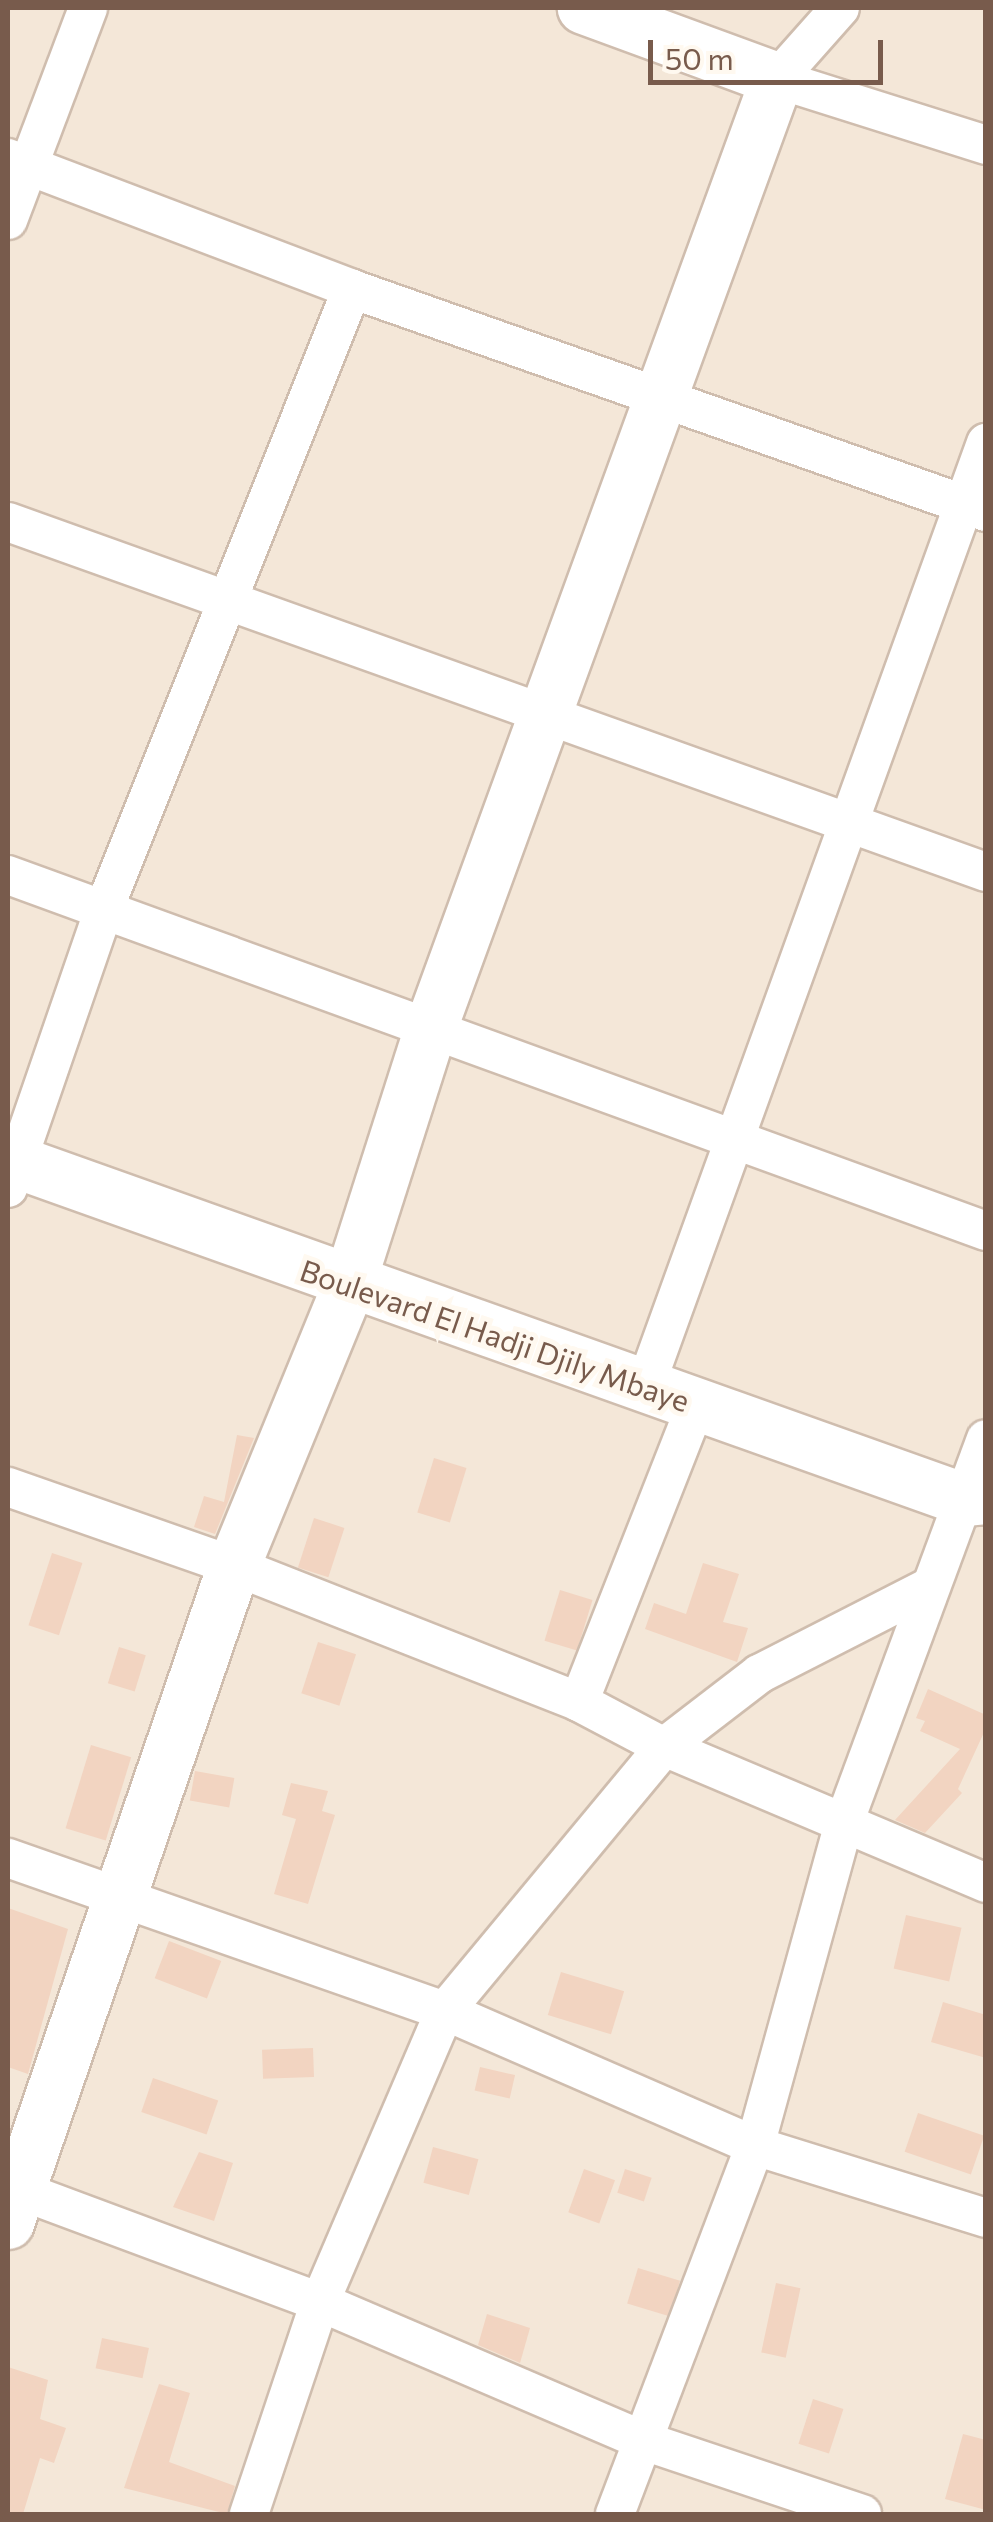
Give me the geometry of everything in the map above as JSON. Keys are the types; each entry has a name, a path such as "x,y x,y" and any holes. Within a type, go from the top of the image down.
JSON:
{"street":[{"path":"8,220 18,162 88,8"},
{"path":"584,8 778,79 986,144"},
{"path":"840,8 778,79 431,1028 349,1285 234,1566 12,2200 320,2302 644,2441 862,2514"},
{"path":"18,162 352,289 974,508"},
{"path":"11,1170 104,910 352,289"},
{"path":"645,1387 848,824 974,508 986,443"},
{"path":"8,522 986,872"},
{"path":"8,875 986,1231"},
{"name":"Boulevard El Hadji Djily Mbaye","path":"11,1170 975,1499"},
{"path":"578,1702 696,1405"},
{"path":"615,2514 755,2146 844,1820 929,1588 975,1499 986,1439"},
{"path":"8,1487 234,1566 578,1702 664,1747 986,1882"},
{"path":"250,2514 320,2302 445,2011 664,1747 759,1674 929,1588"},
{"path":"8,1858 445,2011 755,2146 986,2218"}],"shaded area":[{"path":"8,8 985,8 985,2514 8,2514"}],"building":[{"path":"237,1435 254,1438 215,1534 194,1527 204,1496 224,1502"},
{"path":"434,1458 467,1468 450,1522 417,1513"},
{"path":"314,1518 344,1528 328,1577 298,1567"},
{"path":"52,1553 82,1563 59,1635 29,1625"},
{"path":"703,1563 739,1574 723,1622 748,1628 737,1662 645,1629 654,1603 686,1614"},
{"path":"560,1590 593,1600 577,1651 545,1641"},
{"path":"318,1642 356,1654 339,1706 301,1693"},
{"path":"119,1647 146,1655 135,1692 108,1683"},
{"path":"928,1689 986,1715 986,1728 958,1789 962,1793 925,1833 895,1820 960,1749 920,1731 925,1721 916,1718"},
{"path":"91,1745 131,1757 106,1840 66,1828"},
{"path":"195,1771 234,1778 229,1807 190,1801"},
{"path":"291,1783 328,1791 322,1811 335,1815 308,1904 274,1894 296,1819 282,1815"},
{"path":"8,1908 68,1929 28,2074 8,2067"},
{"path":"906,1915 962,1928 949,1981 894,1969"},
{"path":"169,1941 221,1961 207,1998 155,1978"},
{"path":"561,1972 624,1991 611,2034 548,2015"},
{"path":"943,2002 986,2015 986,2058 931,2042"},
{"path":"313,2048 314,2077 263,2079 262,2050"},
{"path":"480,2067 515,2075 510,2098 475,2090"},
{"path":"153,2078 218,2100 207,2135 141,2112"},
{"path":"918,2113 984,2136 971,2175 905,2152"},
{"path":"433,2147 478,2159 469,2195 423,2183"},
{"path":"199,2152 233,2163 214,2221 173,2207"},
{"path":"584,2169 615,2180 599,2224 568,2212"},
{"path":"625,2169 652,2178 644,2201 617,2193"},
{"path":"638,2268 680,2281 669,2316 627,2303"},
{"path":"776,2283 800,2288 786,2358 761,2352"},
{"path":"487,2314 530,2328 520,2363 478,2345"},
{"path":"102,2338 149,2348 143,2378 96,2368"},
{"path":"8,2367 48,2380 40,2419 66,2428 54,2463 40,2458 23,2514 8,2514"},
{"path":"159,2384 190,2393 169,2462 235,2486 227,2514 124,2488"},
{"path":"813,2399 843,2409 829,2454 798,2444"},
{"path":"963,2434 986,2440 986,2510 945,2499"}]}
